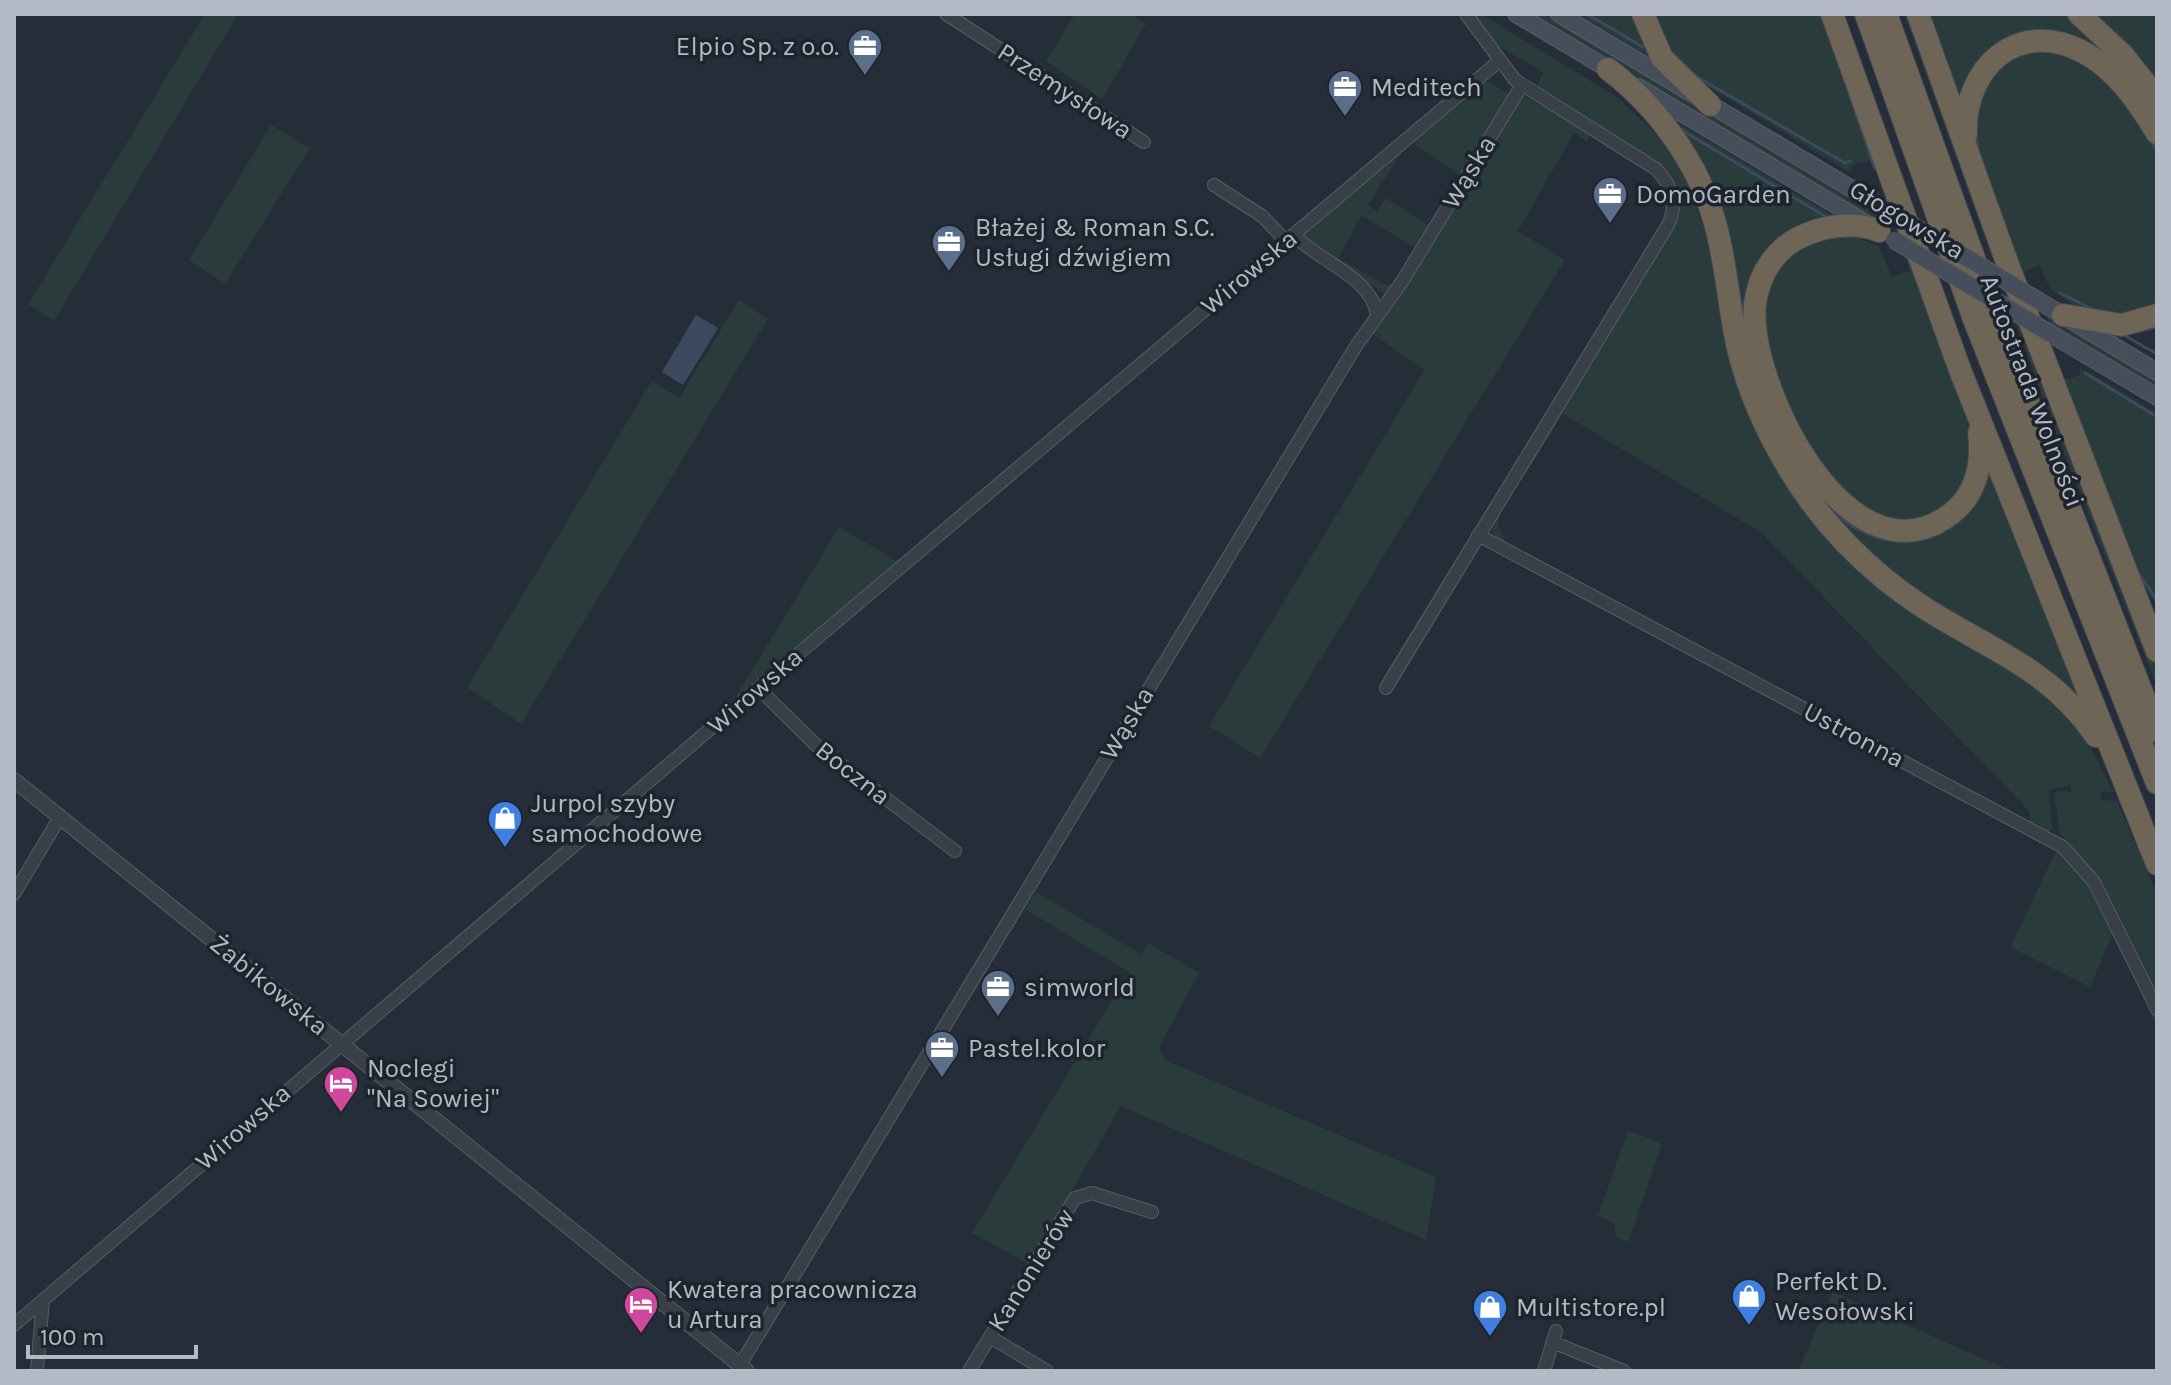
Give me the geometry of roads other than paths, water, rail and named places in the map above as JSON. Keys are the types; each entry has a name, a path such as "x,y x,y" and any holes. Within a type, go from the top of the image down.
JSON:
{"highway":[{"path":"1643,14 1662,58 1718,110"},
{"path":"1832,14 1975,408 2157,864"},
{"name":"Autostrada Wolności","path":"1866,14 1980,334 2157,783"},
{"name":"Autostrada Wolności","path":"1886,14 2063,499 2157,731"},
{"path":"1918,14 1972,168 2157,651"},
{"path":"2079,14 2123,55 2157,98"},
{"path":"1972,168 1965,121 1971,90 1982,71 2002,53 2036,42 2069,45 2100,63 2127,90 2157,133"},
{"path":"1608,69 1627,84 1655,115 1700,182 1719,238 1731,316 1745,374 1767,430 1802,490 1843,540 1898,589 2022,662 2048,682 2078,713 2118,771"},
{"path":"1886,236 1843,226 1813,231 1782,249 1763,274 1755,304 1758,340 1772,388 1794,436 1827,488 1853,514 1878,527 1916,530 1950,514 1973,488 1981,456 1975,408"},
{"path":"2057,325 2122,325 2157,315"},
{"path":"2123,565 2142,597 2157,613"}],"main road":[{"name":"Głogowska","path":"1516,14 1886,236 2057,325 2157,372"},
{"name":"Głogowska","path":"1559,14 2039,301 2057,325 2157,397"}],"street":[{"name":"Przemysłowa","path":"946,14 1144,142"},
{"path":"1386,688 1672,216 1671,191 1656,169 1522,85 1499,61 1466,14"},
{"name":"Wirowska","path":"14,1325 758,688 1499,61"},
{"name":"Wąska","path":"743,1368 1377,315 1403,280 1522,85"},
{"path":"1214,185 1364,286 1372,296 1377,315"},
{"name":"Ustronna","path":"1478,535 2063,847 2094,882 2157,1009"},
{"name":"Boczna","path":"758,688 828,755 955,851"},
{"name":"Żabikowska","path":"14,780 743,1368"},
{"path":"14,894 60,817"},
{"name":"Kanonierów","path":"969,1371 1080,1194 1092,1193 1152,1212"},
{"path":"37,1371 43,1300"},
{"path":"1544,1371 1554,1336 1624,1371"},
{"path":"990,1337 1047,1371"}],"water":[{"path":"696,315 718,328 683,385 662,372"}],"waterway":[{"path":"1587,14 1643,47"},
{"path":"1959,99 1976,63"},
{"path":"1694,75 1845,163 1851,161"},
{"path":"1849,93 1875,169"},
{"path":"1680,129 1828,218"},
{"path":"1975,136 1979,152"},
{"path":"2151,141 2157,151"},
{"path":"2060,293 2092,309"},
{"path":"1744,303 1744,327"},
{"path":"2133,333 2156,327"},
{"path":"2122,334 2157,354"},
{"path":"2085,373 2157,417"},
{"path":"1982,492 1990,471"},
{"path":"1825,503 1853,526 1886,540 1920,540 1954,525"},
{"path":"2139,574 2157,600"},
{"path":"1999,639 2059,679"}],"place":[{"name":"Elpio Sp. z o.o.","path":"865,77"},
{"name":"Meditech","path":"1345,118"},
{"name":"DomoGarden","path":"1610,225"},
{"name":"Błażej & Roman S.C. Usługi dźwigiem","path":"949,273"},
{"name":"Jurpol szyby samochodowe","path":"505,849"},
{"name":"simworld","path":"998,1018"},
{"name":"Pastel.kolor","path":"942,1079"},
{"name":"Noclegi \"Na Sowiej\"","path":"341,1114"},
{"name":"Perfekt D. Wesołowski","path":"1749,1327"},
{"name":"Kwatera pracownicza u Artura","path":"641,1335"},
{"name":"Multistore.pl","path":"1490,1338"}]}
